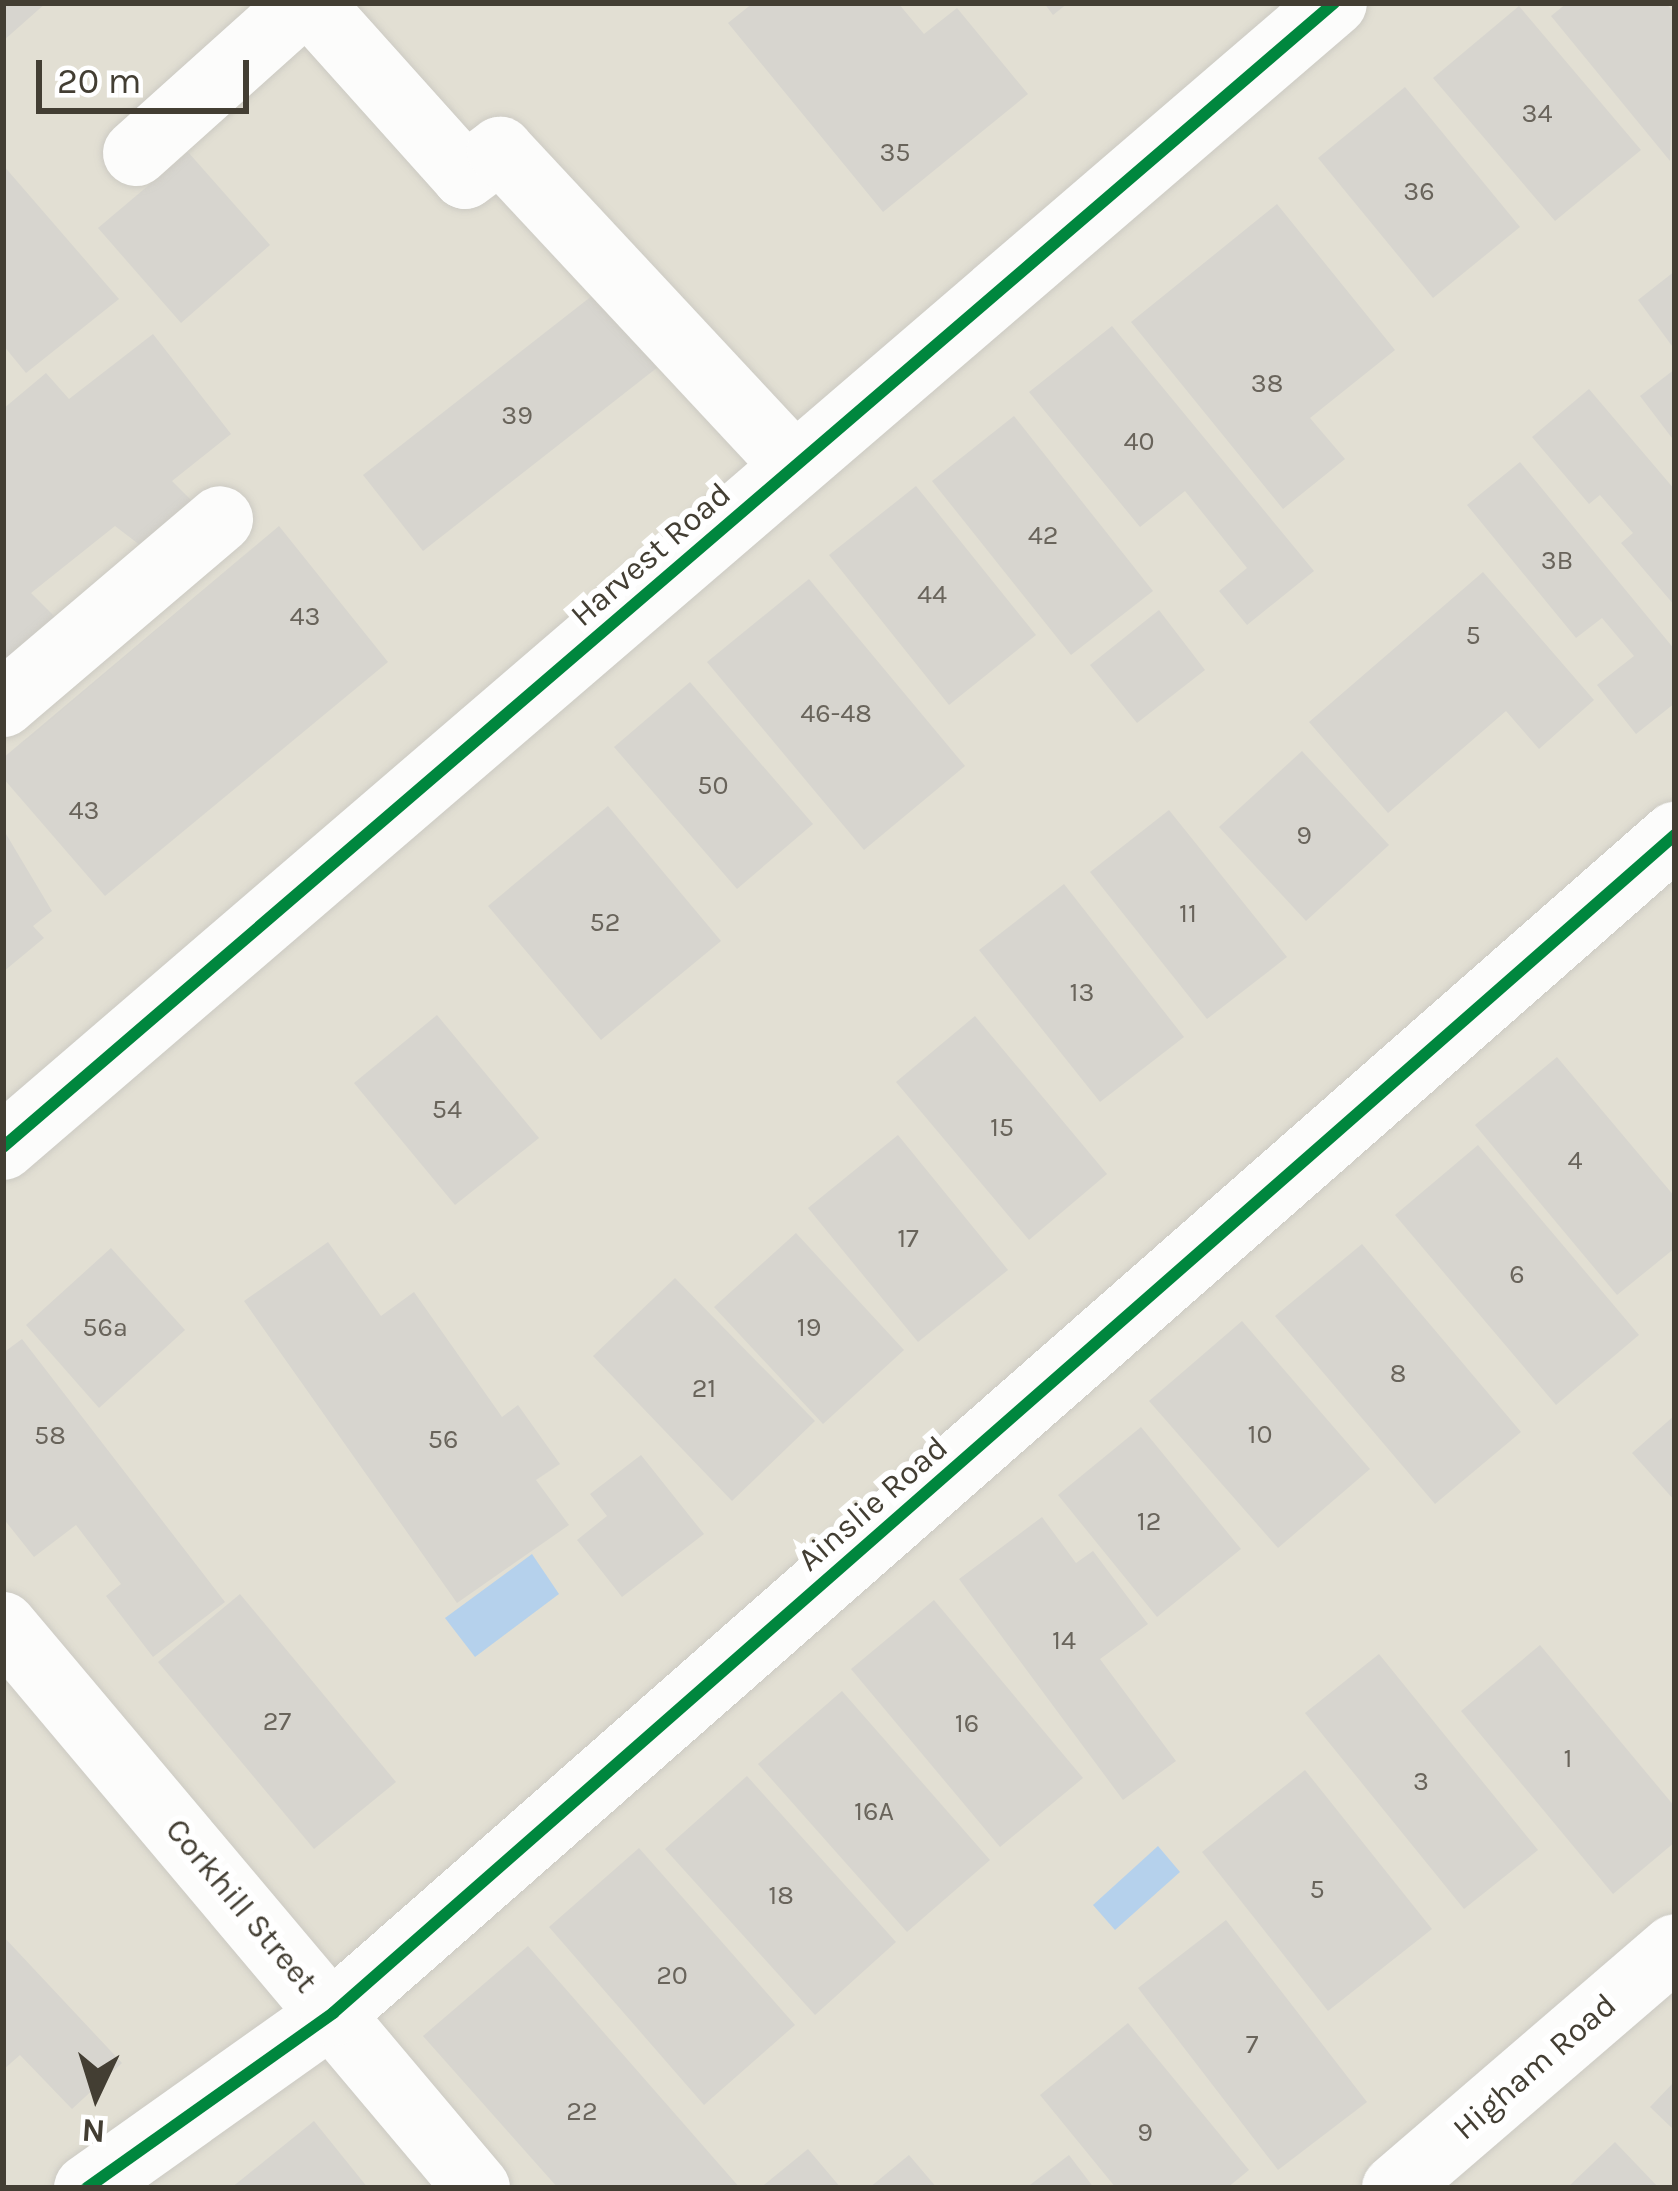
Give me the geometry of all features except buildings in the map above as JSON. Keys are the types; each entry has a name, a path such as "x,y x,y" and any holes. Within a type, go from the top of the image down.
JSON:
{"street":[{"path":"136,153 306,3 466,176 500,150 796,466"},
{"name":"Harvest Road","path":"3,1147 796,466 1308,11"},
{"path":"3,704 220,519"},
{"name":"Ainslie Road","path":"87,2188 333,2013 1675,836"},
{"name":"Corkhill Street","path":"3,1625 477,2188"},
{"name":"Higham Road","path":"1395,2188 1675,1947"}],"shaded area":[{"path":"3,3 1675,3 1675,2188 3,2188"}],"water":[{"path":"532,1554 559,1594 475,1657 445,1618"},
{"path":"1158,1846 1180,1872 1115,1930 1093,1905"}],"cycle path":[{"path":"3,1147 1334,3"},
{"path":"87,2188 333,2013 1675,835"}]}
